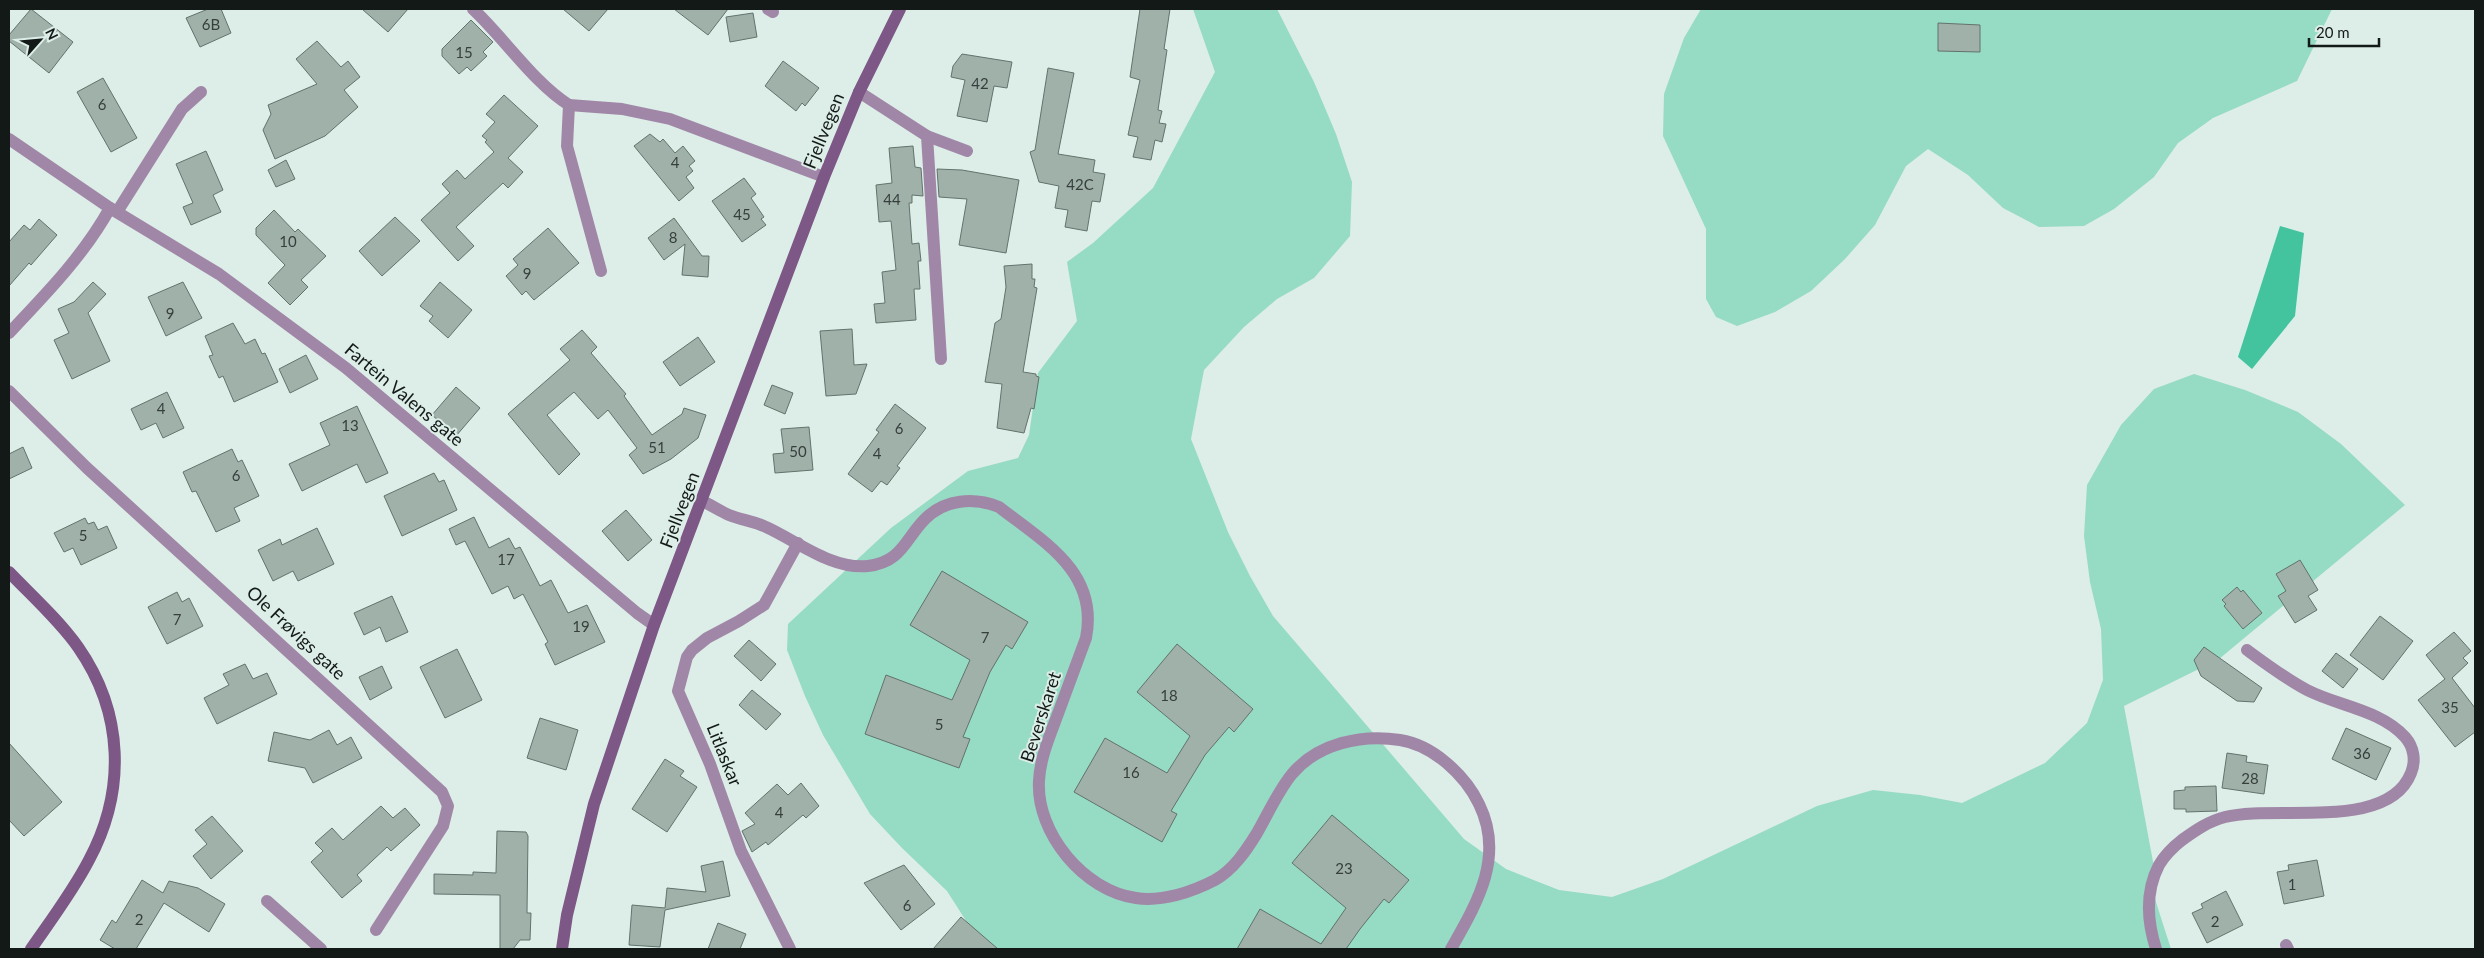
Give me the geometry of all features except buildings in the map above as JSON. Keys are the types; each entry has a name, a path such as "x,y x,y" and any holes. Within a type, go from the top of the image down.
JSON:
{"main road":[{"name":"Fjellvegen","path":"562,949 567,916 594,804 654,625 824,177 859,92 900,9"},
{"path":"9,572 57,621 79,648 106,703 114,739 116,779 107,819 89,860 31,949"}],"street":[{"path":"473,9 494,28 555,96 569,105 622,108 670,119 824,177"},
{"path":"9,333 62,276 113,210 182,109 200,92"},
{"name":"Fjellvegen","path":"859,92 927,136 967,151"},
{"path":"569,105 567,146 602,271"},
{"path":"927,136 941,359"},
{"name":"Fartein Valens gate","path":"9,139 113,210 219,274 346,368 637,613 654,625"},
{"name":"Ole Frøvigs gate","path":"9,391 87,468 442,792 448,806 443,826 390,904 376,930"},
{"name":"Beverskaret","path":"702,500 730,516 766,527 841,564 869,566 894,556 909,542 918,527 932,513 955,502 974,500 999,507 1057,552 1076,576 1084,590 1089,625 1086,638 1046,746 1039,781 1042,808 1052,833 1067,857 1097,883 1114,892 1136,898 1154,899 1177,895 1218,878 1234,865 1252,842 1292,775 1306,761 1335,745 1368,738 1386,738 1405,741 1434,754 1454,771 1470,789 1486,821 1489,839 1488,872 1481,892 1451,949"},
{"name":"Litlaskar","path":"790,949 741,851 710,764 678,691 688,657 692,650 707,638 739,622 764,605 798,543"},
{"path":"2156,949 2148,914 2153,876 2163,858 2193,832 2207,823 2243,814 2333,812 2374,805 2389,799 2401,790 2409,779 2414,765 2413,750 2410,744 2394,727 2377,717 2308,691 2282,676 2247,650"},
{"path":"267,900 321,949"}],"shaded area":[{"path":"1193,9 1277,9 1314,82 1336,134 1352,182 1350,236 1314,278 1277,299 1244,327 1204,370 1191,439 1228,532 1273,616 1464,839 1506,869 1559,890 1612,897 1663,879 1817,806 1873,790 1920,795 1962,803 2045,763 2087,723 2103,680 2101,629 2090,582 2084,536 2087,485 2121,425 2154,389 2194,374 2245,390 2298,412 2341,444 2405,505 2219,659 2124,706 2154,867 2154,896 2171,949 984,949 947,891 870,814 823,735 805,696 787,650 788,624 891,528 968,471 1018,458 1029,435 1038,373 1077,321 1067,262 1093,243 1153,188 1215,72"},
{"path":"1701,9 2332,9 2297,81 2213,118 2178,143 2154,177 2114,209 2084,226 2039,227 2003,208 1968,175 1928,149 1906,166 1875,225 1845,259 1811,291 1775,312 1737,326 1716,317 1706,299 1706,229 1663,136 1664,94 1684,38"},
{"path":"2280,226 2304,233 2295,316 2252,369 2238,357"}]}
